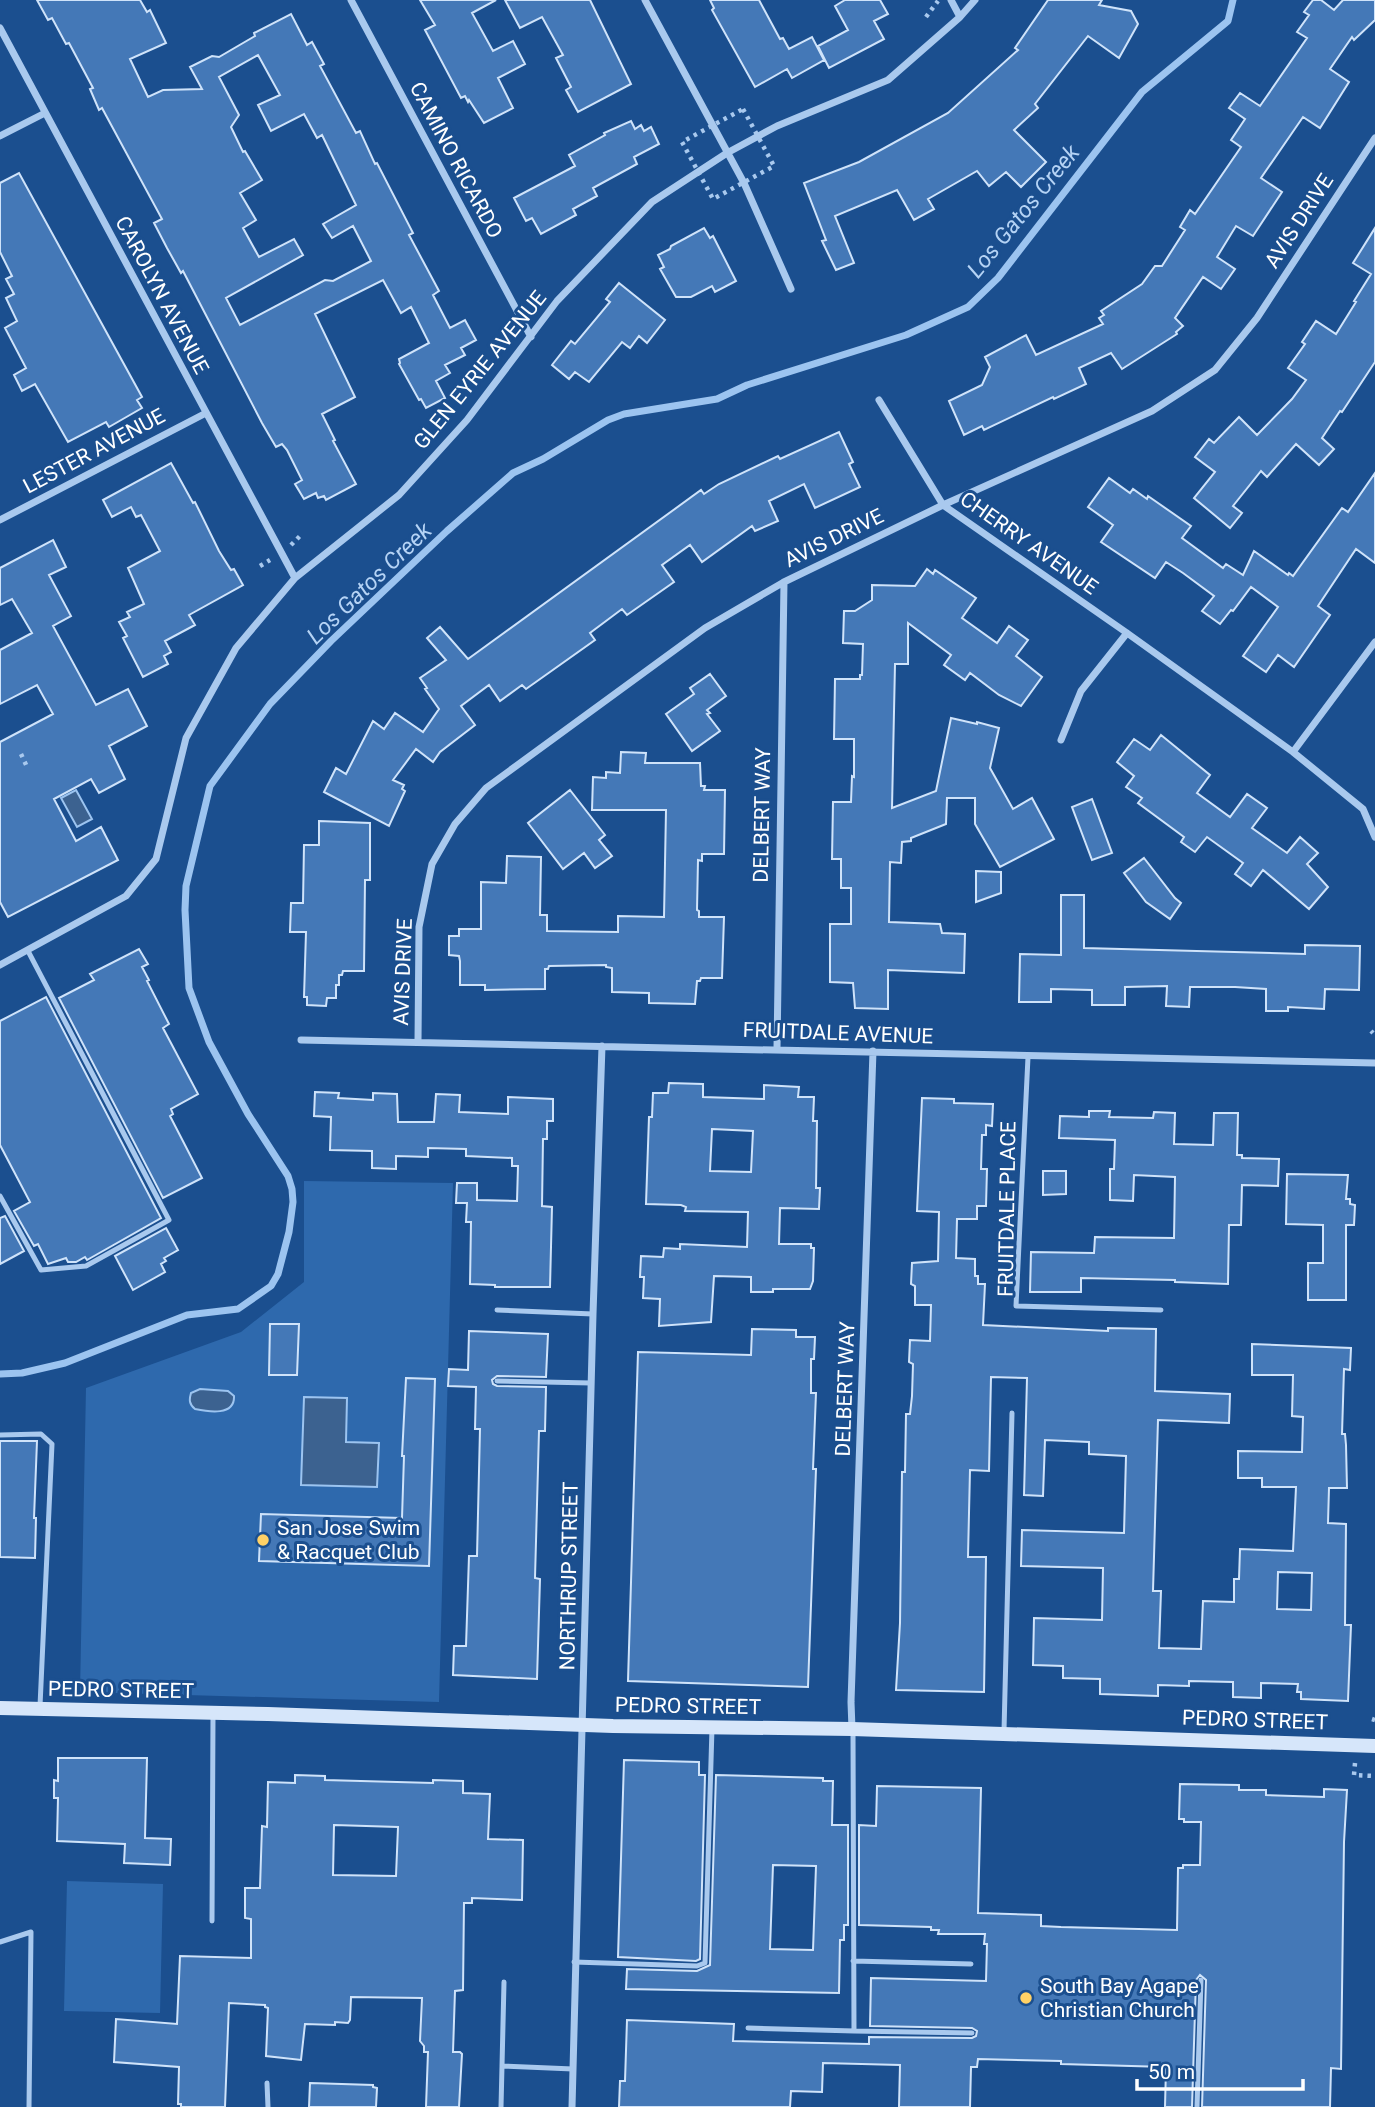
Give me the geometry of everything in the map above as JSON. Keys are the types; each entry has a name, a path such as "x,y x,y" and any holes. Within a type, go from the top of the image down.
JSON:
{"street":[{"name":"CAMINO RICARDO","path":"351,0 531,337"},
{"path":"645,0 744,183 791,289"},
{"path":"950,0 960,17"},
{"name":"GLEN EYRIE AVENUE","path":"0,965 126,896 156,859 186,738 236,648 295,578 399,495 467,420 557,301 652,202 727,153 777,126 888,79 960,17 975,0"},
{"name":"CAROLYN AVENUE","path":"0,28 295,578"},
{"path":"0,136 45,113"},
{"name":"AVIS DRIVE","path":"418,1042 419,927 432,864 455,824 486,788 705,628 784,582 943,505 1152,411 1215,370 1257,318 1375,138"},
{"name":"CHERRY AVENUE","path":"879,400 943,505 1293,752 1363,809 1375,837"},
{"name":"LESTER AVENUE","path":"0,520 205,412"},
{"name":"DELBERT WAY","path":"777,1048 784,582"},
{"path":"1061,740 1081,691 1127,633"},
{"path":"1293,752 1375,642"},
{"name":"FRUITDALE AVENUE","path":"301,1040 777,1048 1028,1057 1375,1063"},
{"name":"NORTHRUP STREET","path":"572,2107 602,1046"},
{"name":"DELBERT WAY","path":"852,1728 873,1051"},
{"name":"PEDRO STREET","path":"0,1708 213,1712 582,1725 852,1728 1375,1745"}],"lane":[{"path":"0,1196 41,1270 86,1266 169,1220 28,951"},
{"name":"FRUITDALE PLACE","path":"1028,1057 1016,1306 1161,1310"},
{"path":"497,1310 593,1314"},
{"path":"497,1381 591,1383"},
{"path":"1004,1734 1012,1413"},
{"path":"0,1435 41,1434 52,1444 40,1709"},
{"path":"212,1921 213,1712"},
{"path":"574,1962 697,1966 705,1963 712,1728"},
{"path":"852,1728 854,2031"},
{"path":"0,1942 31,1932 29,2107"},
{"path":"853,1961 971,1964"},
{"path":"1197,2107 1201,1980"},
{"path":"500,2107 505,1982"},
{"path":"748,2028 972,2033"},
{"path":"502,2066 573,2069"},
{"path":"267,2083 268,2107"}],"path":[{"path":"926,17 939,0"},
{"path":"20,754 28,769"}],"shaded area":[{"path":"76,790 92,819 77,827 61,798"},
{"name":"San Jose Swim & Racquet Club","path":"304,1181 453,1183 439,1702 80,1692 86,1388 241,1332 304,1282"},
{"path":"200,1389 228,1391 234,1396 233,1402 226,1410 195,1409 190,1395"},
{"path":"304,1397 347,1398 346,1442 379,1443 377,1487 301,1485"},
{"path":"67,1881 163,1884 160,2013 64,2011"}],"building":[{"path":"37,0 140,0 147,12 150,10 166,43 130,59 148,97 163,90 202,89 190,67 212,56 219,57 255,36 254,33 291,14 307,45 312,42 324,64 320,66 356,133 360,131 413,233 409,235 439,291 433,295 450,328 465,320 476,340 461,348 465,355 445,365 450,373 436,381 445,398 426,408 399,364 399,359 429,343 411,307 401,313 383,280 315,314 355,397 322,414 356,484 326,500 324,496 318,498 316,493 304,499 295,484 302,480 287,450 282,444 276,447 262,423 183,271 181,273 154,223 162,219 102,108 99,110 90,89 93,88 69,43 66,44 52,18 48,20","holes":["258,55 280,95 258,105 271,131 304,114 317,138 322,135 356,205 323,224 332,238 353,226 371,261 333,281 325,280 240,325 226,298 303,255 294,239 259,257 243,228 256,220 240,193 262,180 245,151 243,152 231,127 239,115 219,77"]},
{"path":"420,0 496,0 472,13 493,51 513,41 525,64 498,78 513,108 484,123 469,100 468,102 465,96 461,98 425,30 435,25"},
{"path":"505,0 590,0 631,84 578,112 566,90 571,87 556,58 563,55 542,17 520,28"},
{"path":"710,0 759,0 780,39 783,38 789,49 812,37 824,60 792,78 787,69 755,87 712,10 714,8"},
{"path":"845,0 880,0 888,14 874,21 884,39 829,68 818,46 848,30 835,6"},
{"path":"1048,0 1102,0 1099,5 1131,11 1138,24 1119,58 1088,36 1035,104 1038,108 1014,130 1046,162 1021,187 1006,172 989,186 977,171 928,199 934,209 914,220 897,190 835,216 854,263 836,270 822,241 826,240 804,183 859,162 948,113 1018,50 1015,48"},
{"path":"1313,0 1321,0 1334,10 1343,0 1375,0 1375,20 1354,40 1352,37 1330,69 1349,82 1320,128 1303,117 1261,178 1282,192 1253,236 1236,226 1217,257 1235,269 1221,289 1203,277 1175,318 1183,326 1177,334 1122,369 1111,353 1079,368 1086,384 984,430 982,426 964,435 949,401 982,385 990,367 985,357 1026,335 1036,355 1103,324 1099,318 1104,315 1101,311 1142,284 1155,266 1162,266 1185,230 1180,227 1190,210 1195,214 1241,147 1231,140 1245,119 1229,108 1240,93 1260,106 1307,38 1297,32 1309,15 1304,12"},
{"path":"631,121 635,129 641,125 644,131 651,127 659,144 634,157 637,164 593,188 597,196 573,209 576,215 541,234 532,218 526,221 514,198 575,166 569,155 605,135 604,133"},
{"path":"19,173 142,397 137,400 142,408 109,427 106,422 68,442 35,384 22,391 14,375 26,368 5,328 17,321 6,298 14,294 6,279 12,276 0,252 0,183"},
{"path":"704,228 710,238 713,236 736,281 715,292 712,286 691,297 676,297 660,269 664,267 658,255"},
{"path":"1375,228 1375,362 1322,438 1334,449 1319,465 1296,444 1267,477 1261,471 1233,506 1242,513 1230,528 1194,498 1215,472 1195,457 1209,439 1214,443 1239,417 1257,435 1292,399 1306,380 1288,368 1305,344 1302,342 1316,321 1336,334 1356,302 1354,301 1371,274 1353,263"},
{"path":"619,283 665,320 647,343 639,336 630,348 622,342 589,382 575,372 569,379 552,365 571,341 575,344 610,302 606,299"},
{"path":"839,432 853,462 849,464 860,487 815,508 804,484 769,501 778,521 755,531 752,526 702,562 690,545 662,565 674,582 627,615 622,609 590,633 595,640 526,689 522,685 500,701 489,685 461,706 475,725 440,752 433,762 416,749 393,780 404,785 402,789 405,791 389,826 324,792 336,768 346,774 373,721 384,729 395,713 423,732 439,709 420,678 446,660 427,638 440,627 468,659 701,490 704,494 778,456 780,459"},
{"path":"171,463 193,503 195,502 219,551 243,585 189,615 195,625 165,641 171,652 164,656 168,664 143,677 123,638 127,636 119,622 130,617 127,612 144,604 128,568 160,551 141,515 136,517 131,507 112,517 103,500"},
{"path":"1375,473 1375,563 1356,549 1318,606 1330,615 1294,667 1278,655 1266,672 1243,656 1278,607 1251,587 1220,624 1202,611 1214,596 1183,573 1166,562 1155,578 1101,542 1113,525 1088,507 1109,478 1130,493 1133,489 1147,499 1148,496 1191,526 1182,538 1223,568 1226,564 1243,575 1254,551 1293,576 1342,508 1348,512"},
{"path":"53,540 66,567 49,575 71,616 53,626 96,705 128,689 147,726 109,746 125,779 99,793 91,779 54,799 76,841 101,827 118,860 8,917 0,902 0,742 53,714 37,685 0,704 0,650 32,633 12,599 0,605 0,568"},
{"path":"927,569 933,574 935,570 976,598 962,618 997,643 1009,626 1028,640 1016,656 1042,677 1021,706 999,695 970,673 965,680 944,665 951,655 908,623 908,664 895,664 892,808 936,791 951,718 977,722 999,728 990,768 1013,809 1032,798 1054,839 1000,867 975,824 975,798 947,798 946,824 911,838 911,841 902,842 901,863 890,862 889,922 940,924 942,933 965,934 964,973 888,970 888,1009 855,1008 853,983 830,982 830,924 851,924 851,888 841,888 841,859 832,859 833,802 851,802 852,776 854,777 854,739 834,739 835,679 860,679 862,675 863,644 843,643 844,611 855,611 872,600 872,585 915,586"},
{"path":"710,674 726,696 707,710 710,713 707,714 720,731 692,751 666,714 694,694 690,688"},
{"path":"1161,735 1210,775 1197,793 1230,817 1247,794 1267,808 1252,828 1287,853 1300,837 1318,853 1307,864 1328,887 1309,909 1263,870 1251,886 1235,874 1243,863 1207,837 1195,852 1181,842 1184,837 1138,803 1142,798 1126,787 1134,776 1117,762 1134,739 1150,750"},
{"path":"621,752 646,753 645,763 700,763 701,786 705,786 704,790 725,790 724,854 702,854 702,861 698,860 697,910 699,917 724,917 722,978 701,978 697,981 695,1004 649,1003 649,993 612,992 612,968 606,965 549,966 545,969 545,989 485,990 485,985 460,985 459,956 449,955 449,936 459,936 459,929 481,929 481,882 506,883 507,856 541,857 540,915 547,915 547,931 618,932 618,916 664,917 666,810 592,810 593,777 606,778 606,772 620,773"},
{"path":"570,790 605,835 599,840 612,856 595,868 584,853 563,869 528,823"},
{"path":"1092,799 1112,853 1092,860 1072,807"},
{"path":"319,821 370,823 370,880 365,880 364,971 343,971 342,975 339,975 339,985 336,985 336,998 327,998 326,1006 307,1005 307,997 304,997 306,932 290,932 291,903 303,903 304,845 319,845"},
{"path":"1144,858 1181,903 1170,919 1146,902 1124,873"},
{"path":"976,871 1001,872 1001,893 976,902"},
{"path":"1061,895 1084,895 1084,948 1305,954 1305,945 1360,946 1359,990 1325,989 1324,1009 1288,1007 1288,1011 1266,1011 1266,989 1235,987 1190,987 1189,1007 1166,1006 1167,986 1125,987 1125,1005 1092,1005 1092,990 1051,989 1051,1002 1019,1002 1020,954 1061,955"},
{"path":"139,949 148,964 142,967 149,980 147,981 169,1024 163,1028 198,1094 171,1109 173,1114 170,1116 202,1178 163,1198 59,998 94,980 90,974"},
{"path":"46,997 161,1218 87,1260 85,1257 76,1262 68,1262 66,1258 48,1264 38,1244 34,1246 14,1211 30,1202 0,1145 0,1021"},
{"path":"669,1083 703,1084 703,1097 764,1099 764,1085 799,1087 798,1097 814,1097 819,1209 780,1208 779,1244 811,1244 811,1248 814,1248 813,1281 810,1289 751,1292 751,1277 714,1276 711,1322 659,1326 660,1299 643,1298 641,1256 663,1257 664,1248 680,1249 680,1244 747,1247 748,1212 685,1211 686,1207 681,1205 646,1204 649,1117 652,1117 653,1093 668,1093","holes":["712,1129 753,1131 751,1172 710,1171"]},
{"path":"315,1092 339,1093 338,1098 373,1100 373,1093 397,1094 398,1122 434,1122 436,1094 460,1095 459,1112 508,1114 508,1097 553,1099 553,1121 547,1121 547,1139 543,1139 542,1206 552,1207 550,1287 470,1284 471,1222 466,1222 467,1203 456,1203 457,1183 477,1183 477,1200 517,1201 518,1166 512,1166 512,1158 466,1156 466,1149 428,1148 428,1157 396,1156 396,1169 372,1168 372,1151 330,1150 331,1117 314,1116"},
{"path":"922,1098 954,1099 954,1103 993,1104 992,1126 986,1125 986,1135 982,1135 981,1169 987,1169 986,1206 977,1206 977,1219 957,1219 956,1258 975,1259 978,1284 985,1284 983,1325 1108,1331 1108,1328 1156,1329 1155,1391 1230,1394 1229,1423 1158,1420 1153,1591 1161,1591 1159,1648 1201,1649 1203,1601 1234,1602 1234,1579 1239,1579 1240,1549 1293,1551 1296,1487 1262,1487 1262,1478 1238,1478 1238,1451 1302,1452 1303,1417 1292,1416 1293,1375 1252,1375 1252,1344 1351,1348 1350,1370 1344,1369 1342,1434 1345,1434 1347,1488 1329,1488 1328,1523 1346,1524 1345,1625 1351,1625 1348,1701 1301,1699 1301,1692 1297,1692 1298,1684 1261,1683 1261,1698 1233,1697 1233,1682 1189,1681 1189,1686 1158,1685 1158,1696 1100,1694 1100,1679 1063,1678 1063,1666 1033,1665 1034,1618 1102,1620 1103,1568 1021,1566 1022,1530 1124,1533 1126,1456 1089,1454 1089,1442 1045,1440 1043,1496 1024,1495 1027,1378 991,1377 989,1471 970,1470 968,1557 986,1557 984,1692 896,1690 900,1623 902,1472 905,1472 906,1414 910,1414 912,1396 913,1364 909,1362 910,1340 930,1341 931,1305 915,1305 915,1286 911,1284 912,1263 938,1261 939,1212 917,1211","holes":["1278,1572 1312,1573 1311,1610 1277,1609"]},
{"path":"1089,1111 1110,1111 1109,1117 1153,1118 1154,1112 1175,1113 1174,1144 1213,1145 1214,1113 1238,1113 1237,1155 1242,1155 1242,1158 1279,1159 1278,1186 1242,1185 1241,1225 1229,1225 1228,1284 1081,1278 1081,1292 1030,1292 1031,1252 1094,1253 1095,1237 1174,1238 1175,1177 1134,1175 1133,1201 1110,1200 1110,1169 1114,1169 1115,1140 1059,1138 1060,1116 1089,1117"},
{"path":"1043,1171 1066,1171 1066,1194 1043,1195"},
{"path":"1287,1174 1348,1175 1346,1199 1350,1199 1350,1204 1355,1205 1354,1225 1346,1225 1346,1300 1308,1300 1308,1263 1323,1263 1323,1225 1286,1224"},
{"path":"5,1216 24,1251 0,1264 0,1218"},
{"path":"166,1228 178,1250 164,1258 166,1261 161,1264 165,1272 133,1290 115,1256"},
{"path":"270,1324 299,1324 297,1375 269,1375"},
{"path":"752,1329 796,1330 796,1337 815,1337 814,1359 811,1359 811,1393 816,1393 813,1469 816,1469 808,1687 628,1681 638,1352 751,1355"},
{"path":"469,1331 548,1334 546,1377 497,1376 492,1380 497,1386 546,1387 545,1431 539,1431 535,1578 540,1579 537,1679 453,1675 454,1646 466,1646 469,1556 477,1556 480,1429 475,1429 476,1387 448,1386 449,1369 468,1370"},
{"path":"406,1378 435,1379 429,1566 259,1561 261,1514 402,1518"},
{"path":"0,1441 37,1441 35,1558 0,1557"},
{"path":"58,1758 147,1758 145,1838 171,1839 170,1865 124,1863 125,1844 57,1841 58,1798 54,1798 54,1780 58,1781"},
{"path":"624,1760 699,1762 699,1775 705,1775 700,1959 696,1961 618,1957"},
{"path":"295,1775 325,1776 325,1780 433,1783 433,1780 463,1781 463,1793 490,1794 488,1839 523,1840 522,1900 472,1898 472,1903 464,1903 463,1990 455,1991 453,2052 462,2054 459,2107 426,2107 428,2052 424,2052 420,2041 422,1998 351,1997 348,2023 305,2024 301,2060 266,2056 268,2008 265,2005 229,2003 225,2107 181,2107 181,2104 178,2104 179,2067 114,2062 116,2019 177,2024 180,1956 251,1958 251,1919 245,1918 245,1888 260,1888 262,1826 267,1827 268,1782 295,1783","holes":["334,1825 398,1827 396,1876 333,1875"]},
{"path":"716,1775 823,1778 823,1781 833,1781 832,1825 848,1825 848,1925 844,1925 844,1940 840,1940 839,1993 626,1989 627,1969 697,1971 710,1965","holes":["773,1865 816,1866 813,1950 770,1949"]},
{"path":"1180,1784 1239,1785 1239,1790 1266,1790 1266,1795 1324,1797 1324,1789 1347,1790 1341,2069 1331,2068 1330,2107 1202,2107 1206,1980 1200,1975 1196,1980 1192,2107 1165,2107 1166,2067 978,2059 977,2067 971,2067 970,2107 899,2107 900,2065 823,2063 822,2092 791,2091 790,2107 619,2107 620,2081 625,2081 627,2020 734,2024 733,2041 869,2044 869,2037 976,2036 977,2031 972,2028 870,2026 871,1978 986,1981 985,1934 938,1934 939,1930 931,1930 931,1927 859,1925 859,1825 876,1826 877,1786 981,1788 978,1913 1041,1915 1041,1926 1177,1930 1178,1868 1183,1868 1183,1865 1200,1865 1201,1822 1184,1822 1184,1819 1179,1819"},
{"path":"310,2083 373,2085 377,2088 376,2107 309,2107"}],"waterway":[{"name":"Los Gatos Creek","path":"0,1374 22,1373 65,1363 187,1315 238,1309 271,1286 278,1274 289,1232 292,1189 288,1176 248,1114 209,1042 189,988 185,910 186,886 210,786 270,704 331,641 447,531 513,473 543,459 608,420 624,414 717,399 747,385 906,335 968,307 998,278 1142,92 1228,21 1233,0"}],"place":[{"name":"San Jose Swim & Racquet Club","path":"263,1540"},
{"name":"South Bay Agape Christian Church","path":"1026,1998"}]}
